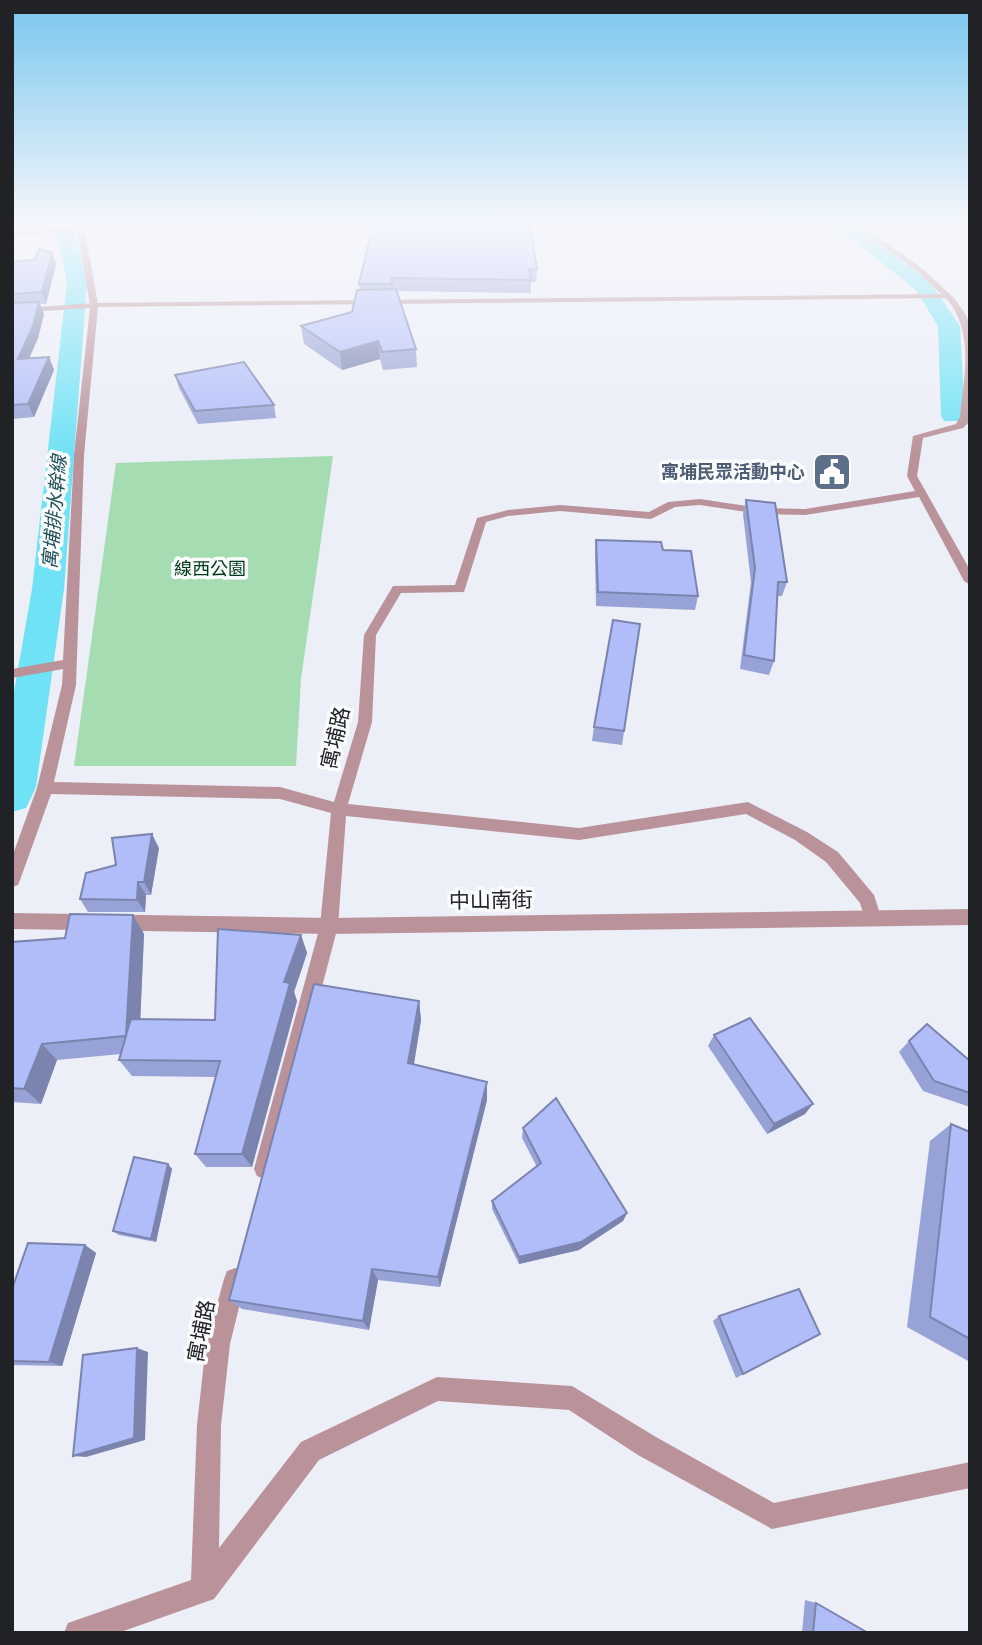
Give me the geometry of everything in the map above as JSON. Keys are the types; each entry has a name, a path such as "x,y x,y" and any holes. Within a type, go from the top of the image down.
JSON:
{"street":[{"name":"中山南街","path":"12,921 329,926 970,917"}],"lane":[{"path":"12,311 94,305 425,302"},
{"path":"951,302 961,315 968,332 967,418 960,426 918,436 912,476 970,581"},
{"path":"12,880 45,788 69,685 79,455 94,305"},
{"name":"寓埔路","path":"261,1182 329,926 340,809 365,722 370,635 397,589 460,589 481,520 508,513 560,509 651,516 673,504 700,502 760,512 805,512 922,493"},
{"path":"12,674 69,663"},
{"path":"45,788 280,793 340,809 579,834 748,808 802,836 832,857 868,900 873,917"},
{"name":"寓埔路","path":"204,1588 209,1425 218,1344 239,1263"},
{"path":"78,1633 204,1588 310,1451 436,1389 572,1398 648,1446 772,1517 970,1475"}],"green space":[{"name":"線西公園","path":"333,456 301,679 296,766 74,766 116,463"}],"building":[{"path":"39,302 33,326 18,359 49,357 28,404 12,405 12,303"},
{"path":"354,302 400,302 416,349 382,352 378,341 340,352 301,326 352,312"},
{"path":"244,362 274,405 195,411 175,375"},
{"path":"746,500 775,503 787,582 778,582 774,661 744,655 755,568"},
{"path":"596,540 661,542 663,550 691,551 698,596 598,592"},
{"path":"613,620 640,624 624,731 594,727"},
{"path":"152,834 144,882 138,882 137,900 80,899 86,873 116,865 112,838"},
{"path":"70,914 133,915 126,1035 131,1019 215,1020 218,929 301,935 284,982 290,983 242,1154 195,1154 220,1061 119,1060 126,1036 42,1044 24,1089 12,1088 12,942 65,938"},
{"path":"314,984 419,1001 408,1063 487,1082 438,1277 372,1269 363,1321 229,1300"},
{"path":"750,1018 813,1104 774,1124 714,1035"},
{"path":"927,1024 970,1061 970,1093 934,1081 909,1041"},
{"path":"556,1098 627,1213 581,1242 519,1257 492,1201 541,1163 523,1128"},
{"path":"951,1124 970,1132 970,1339 930,1317"},
{"path":"134,1157 168,1164 151,1239 113,1231"},
{"path":"28,1243 85,1245 49,1362 12,1361 12,1289"},
{"path":"799,1289 820,1334 743,1374 719,1316"},
{"path":"137,1348 134,1438 73,1456 83,1355"},
{"path":"816,1603 868,1633 813,1633"}],"waterway":[{"name":"寓埔排水幹線","path":"12,797 17,787 48,589 75,302"},
{"path":"933,302 949,326 953,416"}],"place":[{"name":"寓埔民眾活動中心","path":"832,472"}]}
